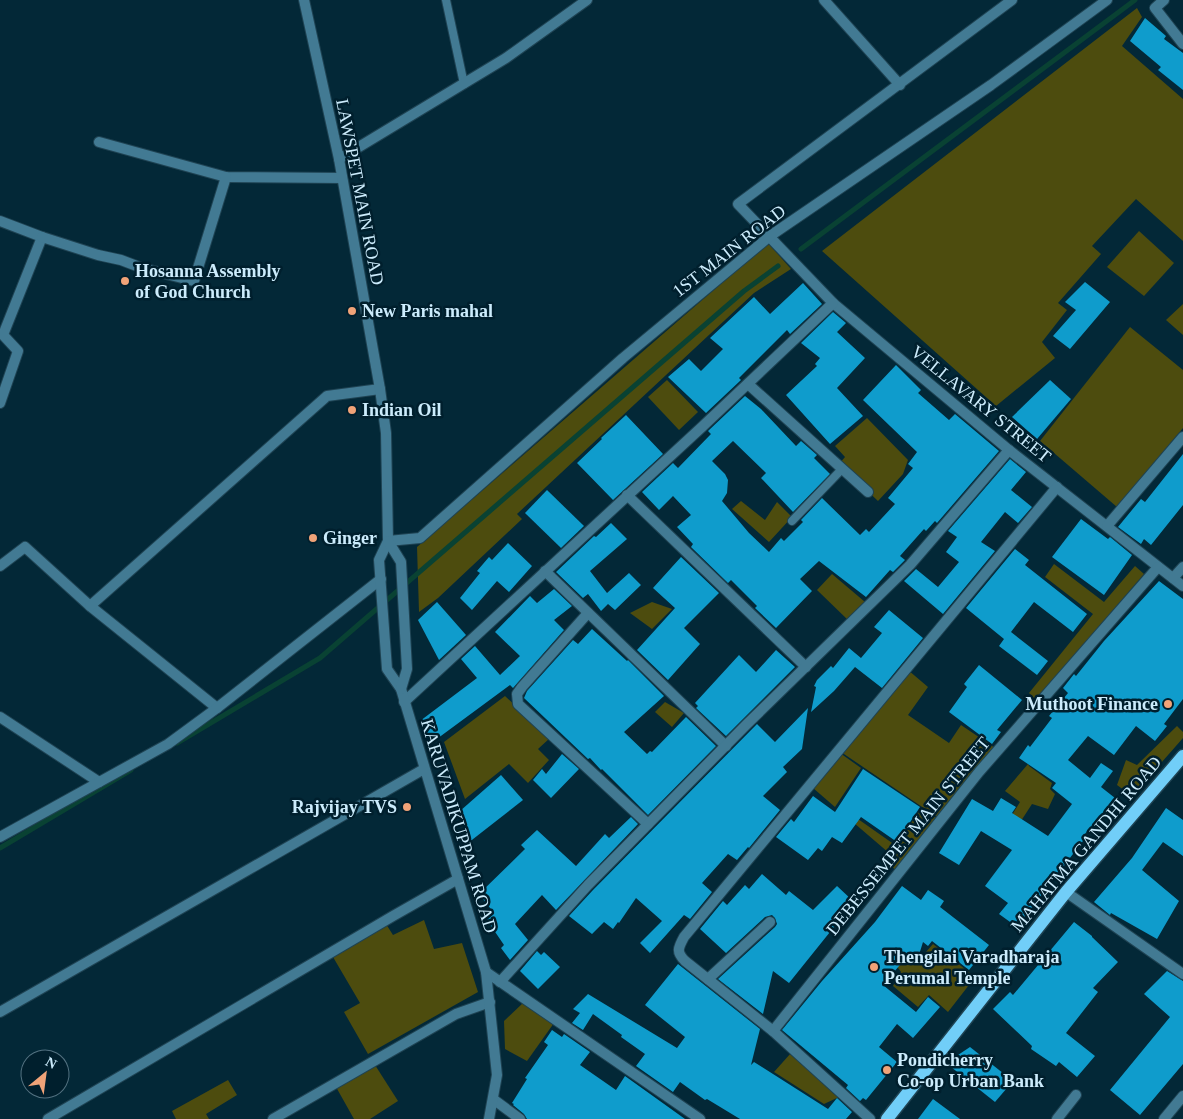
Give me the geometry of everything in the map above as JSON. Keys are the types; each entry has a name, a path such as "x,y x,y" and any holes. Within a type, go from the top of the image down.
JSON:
{"main road":[{"name":"MAHATMA GANDHI ROAD","path":"887,1119 1066,892 1183,756"}],"street":[{"name":"LAWSPET MAIN ROAD","path":"304,0 339,159 380,389 386,433 388,541"},
{"path":"339,159 506,58 587,0"},
{"path":"824,0 900,84 1006,2"},
{"name":"1ST MAIN ROAD","path":"388,541 420,538 622,358 770,236 991,86 1107,0"},
{"path":"1164,0 1155,8 1183,44"},
{"name":"VELLAVARY STREET","path":"900,84 738,204 833,303 1009,450 1183,586"},
{"path":"99,142 226,176 342,178"},
{"path":"0,221 98,255 194,281 226,176"},
{"path":"0,403 18,351 1,334 42,237"},
{"path":"404,702 833,303"},
{"path":"748,384 868,492"},
{"path":"90,606 327,396 380,389"},
{"path":"1107,526 1183,437"},
{"path":"500,982 588,885 910,565 1009,450"},
{"path":"870,1119 773,1031 680,955 679,947 684,937 1057,487"},
{"path":"627,495 806,667"},
{"path":"388,541 380,560 387,669 401,689"},
{"path":"388,541 401,562 407,668 401,689"},
{"path":"0,566 25,547 90,606 217,708"},
{"name":"DEBESSEMPET MAIN STREET","path":"773,1031 979,772 1158,567"},
{"path":"1173,578 1183,567"},
{"path":"545,570 726,746"},
{"path":"0,837 168,744 217,708 381,579"},
{"path":"588,613 522,687 517,694 518,704 648,824"},
{"name":"KARUVADIKUPPAM ROAD","path":"401,689 486,972 497,1074 489,1119"},
{"path":"0,717 99,782"},
{"path":"0,1012 424,769"},
{"path":"48,1119 458,879"},
{"path":"1066,892 1183,974"},
{"path":"708,979 770,922"},
{"path":"486,972 700,1119"},
{"path":"273,1119 456,1014 490,1002"},
{"path":"1057,1119 1076,1095"},
{"path":"1164,1119 1183,1096"},
{"path":"493,1099 520,1119"}],"lane":[{"path":"446,0 464,84"},
{"path":"792,520 842,469"}],"shaded area":[{"path":"1137,8 1142,17 1122,46 1183,99 1183,241 1136,199 1092,246 1101,254 1058,303 1067,310 1042,342 1055,358 996,406 822,251"},
{"path":"1139,231 1174,263 1144,296 1107,267"},
{"path":"768,243 791,269 754,293 517,514 522,519 438,598 419,612 417,547"},
{"path":"1183,304 1183,335 1166,320"},
{"path":"1130,327 1183,370 1183,428 1117,507 1040,441"},
{"path":"667,380 698,412 679,430 648,397"},
{"path":"867,418 908,460 903,474 878,501 839,464 845,457 835,446"},
{"path":"741,501 765,520 777,502 792,517 769,542 732,509"},
{"path":"1054,564 1104,602 1135,566 1144,574 1036,700 1029,693 1093,614 1045,577"},
{"path":"832,574 865,602 849,621 817,590"},
{"path":"652,602 672,609 652,629 630,613"},
{"path":"908,670 928,687 908,715 949,743 961,725 995,748 937,817 841,752"},
{"path":"505,696 550,738 538,749 549,760 528,783 509,764 465,799 444,742"},
{"path":"665,702 684,713 672,727 655,712"},
{"path":"1177,726 1183,732 1183,738 1132,796 1117,785 1126,760 1137,765"},
{"path":"840,753 861,768 835,807 813,788"},
{"path":"1028,764 1052,783 1050,789 1055,794 1048,809 1032,804 1019,824 1010,818 1020,802 1005,791"},
{"path":"922,808 938,819 896,870 884,861 889,853 854,823 858,819 895,845"},
{"path":"424,920 434,949 462,943 478,992 368,1054 344,1012 360,1003 333,957 386,924 393,935"},
{"path":"933,944 970,973 964,981 969,985 948,1012 929,995 918,1007 893,986 901,972 885,950 892,946 918,961"},
{"path":"524,1002 554,1023 527,1061 505,1049 504,1021"},
{"path":"791,1053 839,1097 824,1104 774,1072"},
{"path":"375,1065 398,1101 370,1119 354,1119 336,1087"},
{"path":"228,1080 237,1095 206,1114 209,1119 176,1119 172,1111"}],"building":[{"path":"1145,18 1166,36 1164,39 1183,53 1183,90 1158,70 1161,67 1130,41"},
{"path":"1085,282 1110,302 1070,349 1053,336 1076,310 1065,302"},
{"path":"803,283 822,304 790,334 787,330 739,378 741,380 706,413 668,377 689,359 701,371 723,349 710,338 754,297 770,314"},
{"path":"833,312 846,323 837,332 865,358 837,388 863,416 830,444 786,395 817,366 815,364 820,358 801,343"},
{"path":"896,365 921,390 918,393 949,420 955,414 999,451 937,523 935,521 926,531 924,529 900,556 905,560 893,572 890,570 866,597 819,561 800,579 812,591 776,628 755,608 757,606 731,580 728,583 691,547 693,544 677,527 691,515 673,496 659,510 642,492 673,463 678,468 711,434 708,431 745,396 761,409 796,446 801,441 817,455 814,458 830,474 793,512 761,478 766,473 733,441 712,461 725,474 728,480 727,493 722,501 749,533 769,552 781,538 784,541 803,522 801,520 822,498 860,535 866,529 869,532 895,504 888,498 913,468 908,464 917,452 863,400"},
{"path":"1050,380 1071,399 1037,439 1012,417"},
{"path":"626,415 663,454 613,500 577,463"},
{"path":"1183,454 1183,505 1151,545 1144,539 1141,544 1118,527 1141,499 1145,502"},
{"path":"1010,459 1026,472 1011,490 1032,507 1018,523 1005,512 981,542 995,551 943,614 904,581 916,569 938,587 959,562 946,552 957,537 948,531"},
{"path":"547,490 584,526 561,548 525,513"},
{"path":"1081,519 1108,539 1110,537 1132,555 1104,595 1052,557"},
{"path":"611,523 627,539 590,571 607,593 629,573 641,585 615,610 608,604 601,611 588,594 583,598 556,572 594,536 596,537"},
{"path":"508,543 532,566 509,592 497,581 472,610 460,598 480,573 477,571 489,557 492,560"},
{"path":"1015,549 1029,560 1025,565 1087,614 1073,632 1034,602 1011,632 1048,661 1037,675 999,646 1004,639 966,608"},
{"path":"681,557 719,593 684,628 700,644 668,680 637,650 675,608 653,588"},
{"path":"1159,581 1183,599 1183,699 1164,724 1167,726 1155,741 1136,726 1114,755 1088,736 1068,760 1090,778 1101,763 1113,771 1101,787 1115,798 1084,835 1086,837 1017,927 999,914 1008,903 985,886 1012,850 981,831 959,865 939,853 972,799 993,811 1001,798 1016,807 1012,813 1048,836 1072,804 1052,788 1056,783 1019,758 1052,718 1049,716 1068,693 1063,688 1074,674 1076,676 1104,641"},
{"path":"554,589 572,606 554,620 564,630 513,688 510,685 430,744 422,734 426,729 420,721 477,678 461,659 475,646 500,675 520,656 495,632 530,596 537,603"},
{"path":"437,602 466,635 439,660 418,620"},
{"path":"889,610 923,638 882,688 855,667 834,691 811,712 816,687 814,686 817,680 831,666 833,668 849,648 861,658 882,633 874,627"},
{"path":"592,629 628,660 664,696 624,732 647,754 650,751 652,752 686,717 716,746 648,815 602,769 590,758 588,759 524,698 527,691 573,640 578,644"},
{"path":"776,650 795,667 726,736 696,708 698,706 695,703 739,655 756,672"},
{"path":"979,665 1022,700 997,730 1001,732 992,744 949,712 967,687 964,684"},
{"path":"808,708 802,749 783,767 787,772 763,796 780,810 737,860 728,854 702,883 712,892 690,919 684,915 650,953 640,943 662,921 636,898 613,929 604,922 592,934 569,916 757,724 775,742"},
{"path":"562,754 579,769 551,798 533,780 542,769 546,774"},
{"path":"863,769 920,807 897,842 861,817 842,843 832,837 822,851 818,848 808,860 776,837 791,819 794,822 813,796 835,812"},
{"path":"501,775 523,800 468,843 460,811"},
{"path":"1166,808 1183,820 1183,856 1163,842 1142,870 1179,901 1157,939 1111,913 1110,915 1094,902 1132,858"},
{"path":"631,817 638,824 556,910 542,895 515,924 528,940 510,960 501,948 504,945 487,920 494,913 479,894 525,849 521,845 537,830 576,866 605,834 609,838"},
{"path":"762,874 786,895 789,891 813,910 837,886 852,900 829,923 834,927 789,983 773,971 763,1014 718,979 775,927 777,924 775,918 772,915 765,917 726,953 700,929 723,901 727,905 745,885 749,889"},
{"path":"902,886 921,900 928,890 944,901 940,907 989,945 969,970 932,941 928,946 923,942 918,958 910,953 883,985 916,1012 928,997 940,1007 913,1038 897,1024 879,1047 897,1062 866,1100 863,1098 860,1101 846,1088 848,1085 782,1030 822,981 875,922"},
{"path":"1074,922 1092,936 1118,962 1093,988 1098,992 1066,1033 1095,1056 1077,1077 1059,1062 1056,1066 1031,1049 1032,1046 993,1009 1010,992 1013,995"},
{"path":"537,951 541,955 544,952 560,967 538,989 520,971"},
{"path":"678,964 760,1029 751,1065 754,1062 828,1109 837,1098 852,1112 846,1119 740,1119 707,1099 705,1100 680,1082 673,1092 636,1066 645,1054 593,1014 583,1030 572,1023 580,1013 573,1009 588,994 677,1048 685,1037 645,1005"},
{"path":"1167,971 1183,981 1183,1064 1140,1115 1110,1090 1170,1017 1144,994"},
{"path":"552,1030 562,1037 564,1034 590,1052 580,1065 616,1090 625,1076 685,1119 527,1119 512,1103 527,1079 525,1078 548,1045 544,1042"},
{"path":"970,1047 1013,1081 995,1102 946,1063"},
{"path":"933,1099 960,1119 918,1119"}],"waterway":[{"path":"801,249 1135,0"},
{"path":"177,743 320,658 744,291 778,266"},
{"path":"0,848 131,770"}],"place":[{"name":"Hosanna Assembly of God Church","path":"125,281"},
{"name":"New Paris mahal","path":"352,311"},
{"name":"Indian Oil","path":"352,410"},
{"name":"Ginger","path":"313,538"},
{"name":"Muthoot Finance","path":"1168,704"},
{"name":"Rajvijay TVS","path":"407,807"},
{"name":"Thengilai Varadharaja Perumal Temple","path":"874,967"},
{"name":"Pondicherry Co-op Urban Bank","path":"887,1070"}]}
